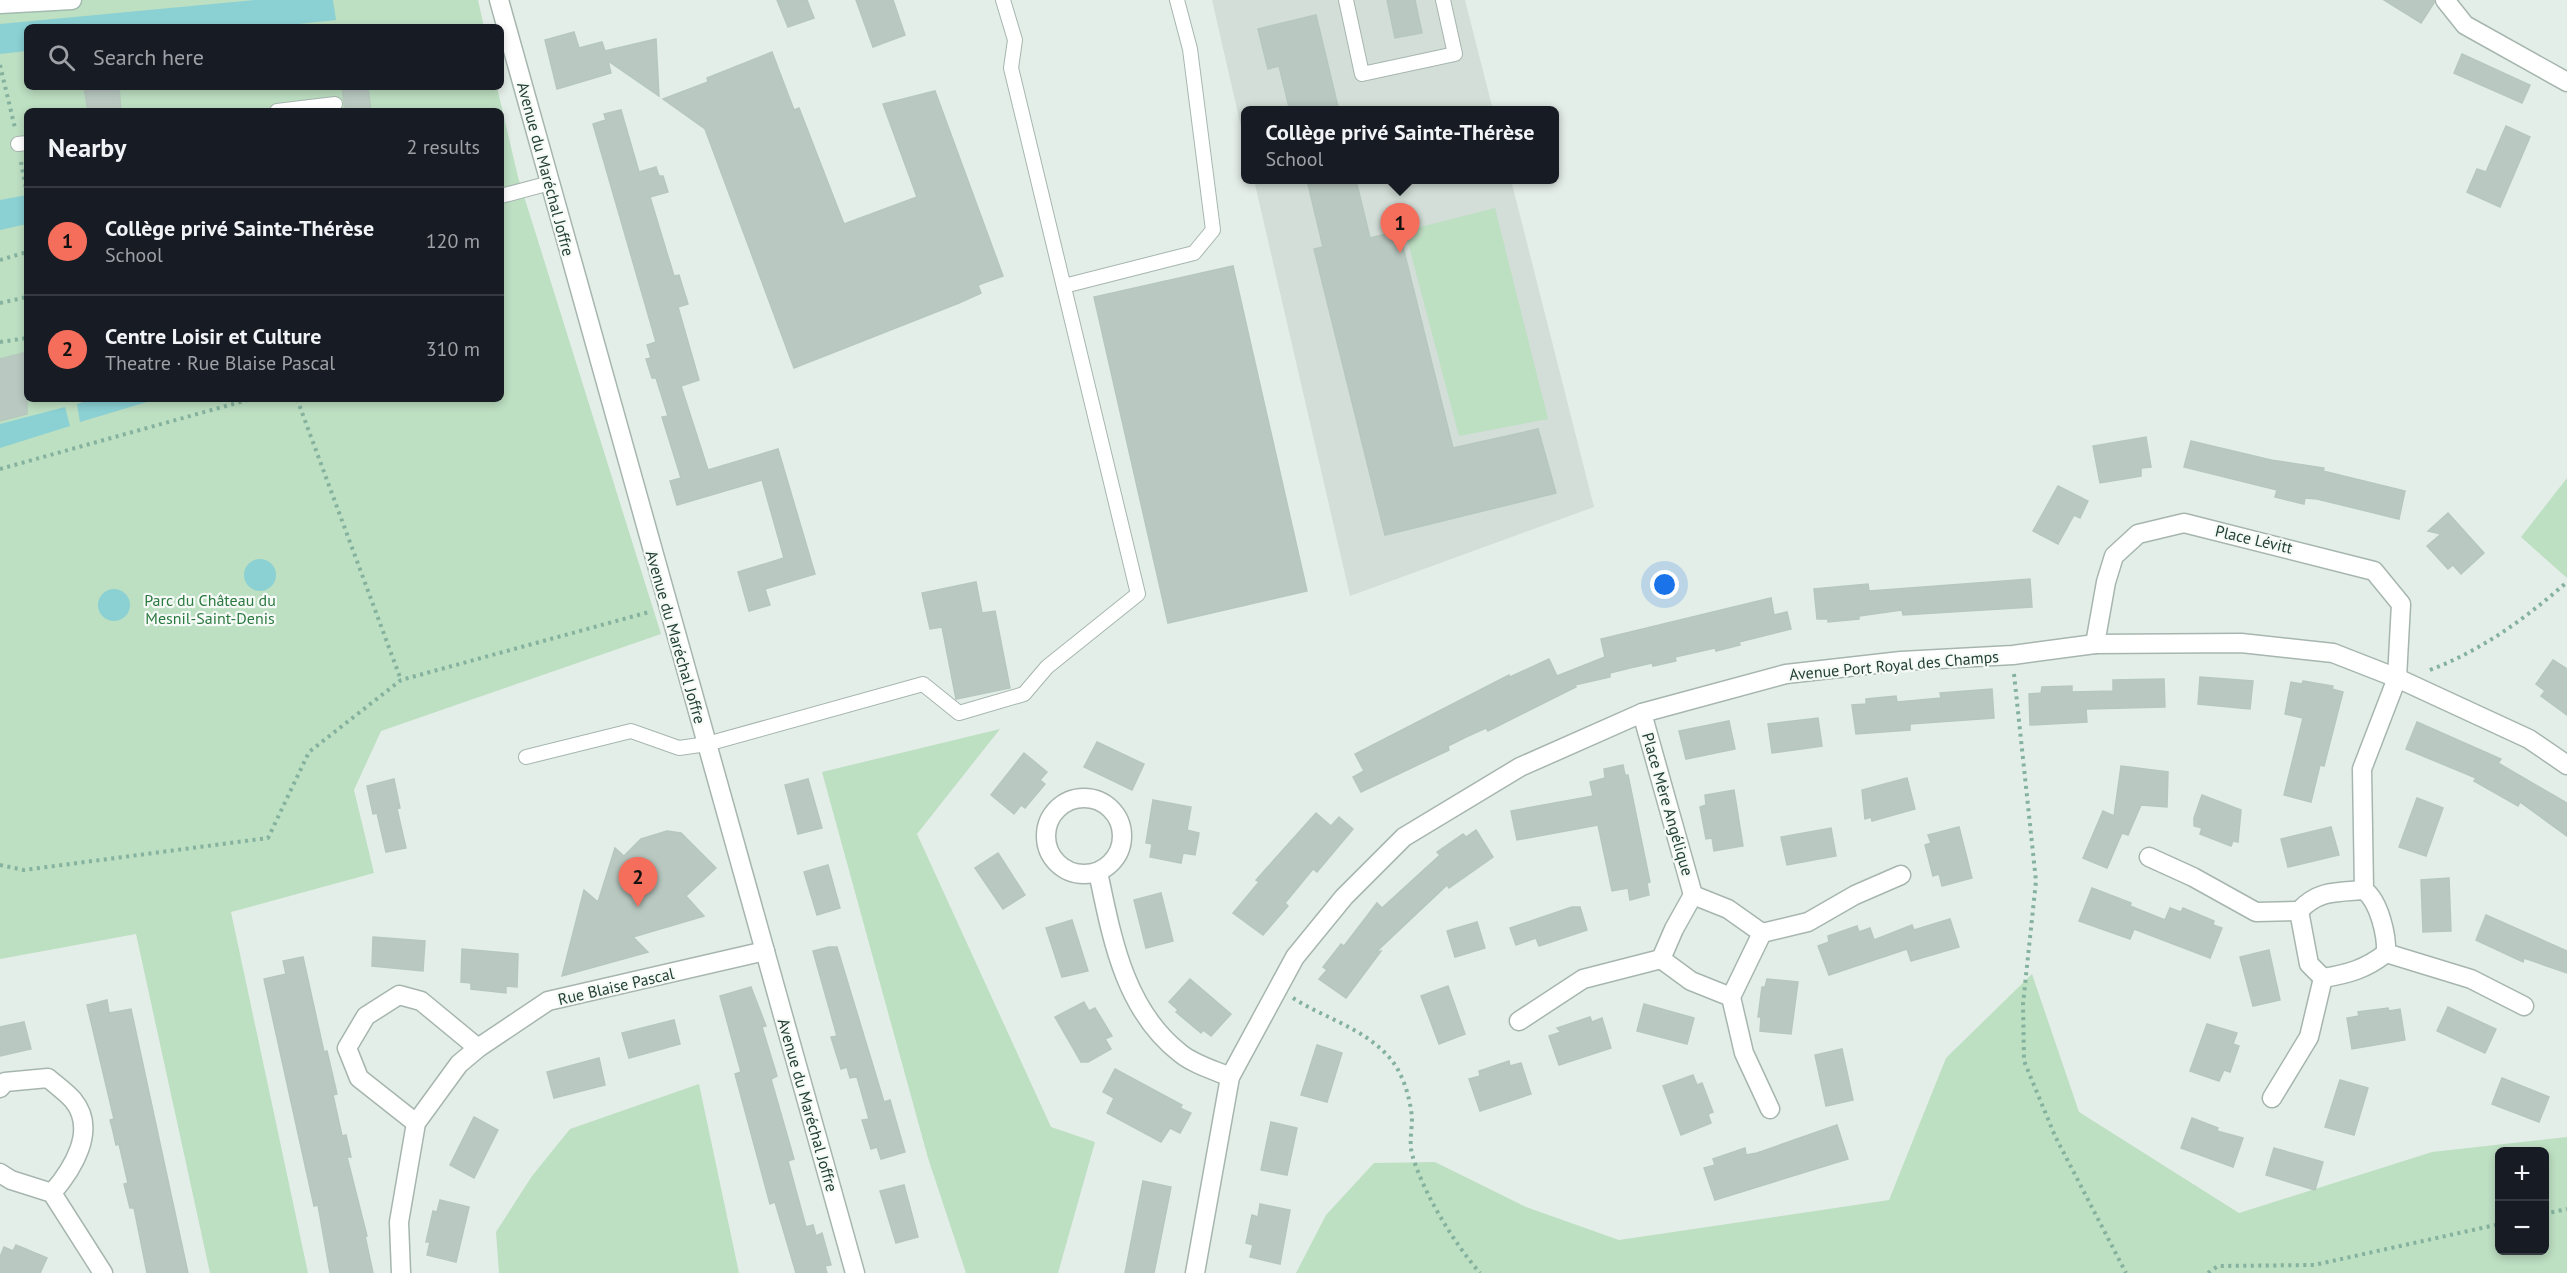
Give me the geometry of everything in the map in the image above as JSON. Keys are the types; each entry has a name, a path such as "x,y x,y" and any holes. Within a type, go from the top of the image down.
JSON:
{"street":[{"path":"0,4 72,0"},
{"name":"Avenue du Maréchal Joffre","path":"499,0 855,1273"},
{"path":"2445,0 2465,25 2567,82"},
{"name":"Place Lévitt","path":"2095,644 2106,582 2114,556 2138,534 2184,523 2285,546 2374,571 2402,604 2397,678 2362,769 2364,890"},
{"name":"Avenue Port Royal des Champs","path":"1196,1273 1230,1077 1295,957 1344,897 1404,837 1520,767 1642,713 1786,675 1901,661 2013,655 2095,644 2241,643 2333,653 2397,678 2529,739 2567,765"},
{"name":"Place Mère Angélique","path":"1642,713 1693,895 1661,959"},
{"path":"1075,800 1099,802 1110,809 1122,831 1117,855 1109,865 1098,872 1074,873 1063,868 1048,848 1046,836 1051,818 1063,805 1075,800"},
{"path":"2149,857 2193,877 2256,912 2299,911 2310,899 2333,892 2364,890 2373,896 2386,941 2386,953"},
{"path":"1098,872 1112,938 1135,1003 1153,1029 1181,1055 1230,1077"},
{"path":"1770,1109 1744,1053 1731,997 1762,933 1808,922 1855,895 1901,875"},
{"name":"Place Mère Angélique","path":"1693,895 1728,909 1762,933"},
{"path":"2299,911 2308,964 2323,978"},
{"name":"Rue Blaise Pascal","path":"401,1273 399,1222 416,1123 459,1064 478,1048 548,1001 765,951"},
{"path":"2323,978 2349,974 2370,966 2386,953"},
{"path":"2386,953 2471,979 2524,1006"},
{"path":"1519,1021 1583,979 1661,959 1691,981 1731,997"},
{"path":"2272,1098 2309,1037 2323,978"},
{"path":"416,1123 359,1078 347,1048 366,1016 399,995 421,1001 478,1048"},
{"path":"0,1088 5,1082 48,1078 75,1101 83,1127 81,1149 68,1175 52,1193"},
{"path":"0,1173 11,1180 52,1193 103,1273"}],"lane":[{"path":"526,757 631,731 679,748 706,744 923,684 959,713 1024,694 1047,667 1138,594 1011,68 1015,40 1003,0"},
{"path":"1064,286 1194,253 1213,230 1190,49 1177,0"},
{"path":"1346,0 1362,74 1455,54 1443,0"},
{"path":"306,108 335,105"},
{"path":"504,195 549,183"}],"path":[{"path":"0,260 24,253"},
{"path":"0,303 24,298"},
{"path":"0,340 24,338"},
{"path":"0,469 240,402"},
{"path":"298,402 401,680"},
{"path":"2429,671 2457,660 2498,637 2567,582"},
{"path":"0,865 24,870 268,838 309,752 401,680 667,607"},
{"path":"2013,655 2015,693 2036,880 2023,1004 2024,1061 2055,1136 2126,1273"},
{"path":"1279,988 1314,1010 1359,1032 1388,1055 1400,1075 1408,1097 1412,1118 1411,1151 1416,1167 1448,1229 1480,1273"},
{"path":"2549,1213 2567,1209"},
{"path":"2208,1273 2218,1266 2314,1265 2495,1225"}],"shaded area":[{"path":"1212,0 1465,0 1492,106 1241,106 1241,127"},
{"path":"1255,184 1512,184 1594,507 1350,596"}],"green space":[{"name":"Parc du Château du Mesnil-Saint-Denis","path":"82,0 478,0 483,24 24,24 24,90 498,90 502,108 24,108 24,402 504,402 504,117 518,177 661,634 381,731 354,790 374,873 231,912 308,1273 210,1273 136,934 0,959 0,5"},
{"path":"1495,208 1548,419 1459,436 1405,231"},
{"path":"2567,478 2567,578 2521,537"},
{"path":"1000,729 917,834 1051,1127 1095,1142 1058,1273 966,1273 928,1158 822,772"},
{"path":"2032,974 2079,1112 2239,1213 2432,1152 2567,1137 2567,1273 1296,1273 1326,1215 1374,1163 1435,1162 1526,1207 1619,1240 1889,1200 1946,1058"},
{"path":"699,1084 739,1273 499,1273 496,1232 532,1176 570,1129"}],"water":[{"path":"255,0 333,0 336,20 298,24 24,24 24,51 0,54 0,24"},
{"path":"24,196 24,225 0,230 0,200"},
{"path":"83,402 147,402 80,422 77,404"},
{"path":"65,407 70,426 0,448 0,424"},
{"path":"260,559 272,563 276,575 272,587 260,591 248,587 244,575 248,563"},
{"path":"114,589 125,594 130,605 125,616 114,621 103,616 98,605 103,594"}],"building":[{"path":"777,0 807,0 814,18 788,27"},
{"path":"856,0 893,0 905,35 873,47"},
{"path":"1387,0 1415,0 1422,33 1395,38"},
{"path":"2384,0 2434,0 2434,3 2421,23"},
{"path":"1316,15 1338,106 1289,106 1279,66 1268,69 1258,29"},
{"path":"574,32 579,48 602,42 605,51 656,39 659,96 608,61 611,73 557,89 545,40"},
{"path":"772,52 794,110 799,108 844,224 917,197 883,104 935,91 1003,276 978,285 981,293 959,303 794,368 705,129 663,99 708,82 707,78"},
{"path":"2462,54 2530,85 2522,103 2454,73"},
{"path":"84,90 119,90 121,108 88,108"},
{"path":"342,90 368,90 371,108 345,108"},
{"path":"621,110 639,172 656,167 659,176 663,176 668,192 650,197 674,276 679,275 688,304 678,307 699,380 681,386 708,470 778,449 815,574 765,589 770,605 749,611 738,572 784,558 762,480 677,505 670,481 681,478 662,417 668,416 656,378 652,378 646,359 651,358 647,345 656,342 593,124 606,120 604,114"},
{"path":"2506,126 2530,137 2500,207 2467,192 2477,169 2486,172"},
{"path":"1308,184 1357,184 1370,238 1399,231 1453,448 1538,429 1556,493 1385,535 1314,249 1323,247"},
{"path":"1233,266 1307,591 1168,623 1094,297"},
{"path":"24,353 24,402 27,402 27,414 0,421 0,359"},
{"path":"2146,437 2151,467 2141,468 2141,476 2100,483 2093,446"},
{"path":"2191,441 2271,460 2324,468 2323,471 2405,491 2399,519 2317,499 2305,498 2304,504 2275,497 2277,490 2184,467"},
{"path":"2058,486 2088,501 2080,518 2074,515 2058,544 2033,531"},
{"path":"2448,513 2484,553 2461,574 2453,565 2448,569 2427,546 2441,534 2428,531"},
{"path":"2030,579 2032,607 1903,615 1902,610 1859,616 1859,619 1828,622 1828,619 1817,619 1814,589 1868,584 1869,591"},
{"path":"976,582 982,613 995,611 1010,688 956,699 942,627 930,629 922,593"},
{"path":"1771,598 1774,615 1787,612 1791,629 1739,642 1740,645 1716,651 1715,648 1675,657 1676,661 1653,666 1652,663 1610,673 1610,677 1575,685 1576,687 1488,731 1486,728 1466,737 1448,746 1449,750 1361,792 1353,777 1364,771 1355,754 1509,675 1510,677 1549,659 1557,676 1605,657 1601,639"},
{"path":"2553,660 2567,669 2567,715 2541,696 2545,691 2536,684"},
{"path":"2200,677 2253,681 2250,709 2198,704"},
{"path":"2164,679 2165,707 2086,709 2087,722 2030,725 2029,694 2041,693 2042,687 2072,686 2072,692 2113,691 2113,680"},
{"path":"2303,681 2333,686 2332,689 2343,692 2324,766 2320,765 2311,802 2284,795 2303,718 2285,714 2291,682 2302,684"},
{"path":"1992,689 1994,718 1910,724 1910,730 1856,734 1852,705 1866,704 1866,699 1896,696 1897,702 1941,698 1940,693"},
{"path":"1818,718 1822,746 1772,753 1768,724"},
{"path":"1729,721 1735,749 1686,759 1679,731"},
{"path":"2417,722 2501,759 2498,763 2567,803 2567,836 2520,802 2518,806 2474,781 2476,778 2406,749"},
{"path":"1097,742 1144,764 1132,790 1084,767"},
{"path":"1024,753 1047,772 1040,780 1045,784 1025,808 1021,805 1014,814 991,795"},
{"path":"1623,765 1625,775 1628,775 1650,882 1647,883 1649,895 1630,900 1628,888 1612,891 1598,825 1517,840 1511,811 1593,796 1590,782 1605,778 1604,769"},
{"path":"2121,766 2168,772 2167,807 2141,805 2128,835 2122,833 2107,868 2083,858 2103,811 2114,816"},
{"path":"1907,778 1915,809 1872,821 1871,817 1865,819 1862,790"},
{"path":"394,779 400,808 397,809 406,848 386,852 377,813 373,814 367,786"},
{"path":"808,779 822,828 798,834 785,785"},
{"path":"1734,790 1743,846 1714,851 1712,838 1706,839 1700,807 1706,805 1705,795"},
{"path":"2202,795 2241,810 2238,842 2233,841 2231,846 2200,834 2202,828 2194,826 2194,818"},
{"path":"2417,798 2443,808 2426,856 2399,847"},
{"path":"1153,800 1191,807 1187,830 1199,833 1195,855 1183,853 1181,863 1150,857 1152,844 1146,843"},
{"path":"1316,813 1331,826 1339,817 1353,829 1317,872 1313,869 1285,903 1288,906 1263,935 1233,913 1259,882 1256,880"},
{"path":"1959,827 1972,878 1942,886 1939,874 1933,876 1925,845 1931,843 1928,835"},
{"path":"2331,827 2339,855 2288,867 2281,839"},
{"path":"1831,828 1836,856 1787,865 1781,837"},
{"path":"1476,830 1493,857 1449,888 1447,885 1376,952 1381,951 1346,998 1319,979 1327,970 1323,967 1341,944 1344,946 1377,903 1382,908 1440,855 1437,852 1463,834 1466,837"},
{"path":"667,831 681,833 716,868 686,896 704,916 633,937 648,952 562,976 584,890 598,902 615,848 624,856 641,839"},
{"path":"998,853 1025,895 1003,909 975,868"},
{"path":"828,865 840,908 817,915 804,872"},
{"path":"2449,878 2451,931 2423,932 2421,880"},
{"path":"2092,888 2131,903 2130,906 2165,920 2170,908 2181,912 2183,908 2214,921 2213,925 2222,928 2210,958 2134,929 2130,939 2079,921"},
{"path":"1161,893 1173,941 1146,948 1134,900"},
{"path":"1572,907 1580,907 1587,930 1539,946 1536,938 1516,945 1510,928"},
{"path":"2486,915 2567,951 2567,973 2524,958 2523,962 2476,940"},
{"path":"1950,919 1959,947 1911,961 1907,949 1829,975 1818,946 1829,942 1828,936 1857,926 1859,932 1870,928 1874,940 1912,925 1914,930"},
{"path":"1072,920 1088,971 1062,977 1046,928"},
{"path":"1477,922 1485,948 1455,957 1447,931"},
{"path":"373,937 425,941 423,971 372,966"},
{"path":"837,947 884,1102 890,1100 905,1152 881,1159 877,1147 871,1149 862,1120 869,1119 857,1077 850,1078 847,1067 841,1069 831,1037 837,1036 813,951"},
{"path":"462,949 518,954 517,987 506,986 506,993 471,989 471,983 461,982"},
{"path":"2269,950 2280,1000 2253,1006 2240,957"},
{"path":"303,957 324,1052 327,1051 337,1094 333,1095 342,1136 346,1135 351,1157 347,1157 367,1236 365,1236 373,1273 330,1273 318,1205 314,1206 264,979 286,974 283,961"},
{"path":"1190,979 1231,1014 1211,1036 1203,1030 1201,1033 1176,1012 1178,1010 1169,1002"},
{"path":"1767,979 1798,982 1791,1034 1760,1031 1761,1017 1758,1017 1762,987 1765,987"},
{"path":"1448,986 1465,1034 1439,1044 1421,996"},
{"path":"751,987 766,1026 762,1027 777,1076 771,1079 794,1159 788,1161 806,1227 813,1225 816,1236 822,1233 831,1265 825,1266 827,1273 796,1273 775,1202 770,1204 735,1074 741,1072 720,996"},
{"path":"107,1000 109,1013 131,1009 188,1273 147,1273 134,1208 130,1208 124,1184 128,1183 119,1144 116,1145 110,1120 114,1119 87,1005"},
{"path":"1084,1002 1089,1011 1095,1008 1112,1036 1105,1039 1111,1049 1088,1062 1081,1062 1055,1017"},
{"path":"1644,1004 1694,1018 1687,1044 1637,1031"},
{"path":"2448,1007 2496,1029 2485,1053 2437,1031"},
{"path":"2388,1008 2389,1011 2400,1009 2405,1040 2352,1049 2347,1018 2359,1016 2358,1012"},
{"path":"1590,1017 1592,1022 1602,1018 1611,1048 1559,1065 1549,1036 1561,1032 1557,1028"},
{"path":"674,1020 680,1044 629,1058 622,1033"},
{"path":"24,1022 31,1049 0,1056 0,1027"},
{"path":"2207,1024 2237,1033 2233,1044 2239,1046 2230,1072 2224,1070 2219,1081 2190,1071"},
{"path":"1317,1045 1342,1053 1327,1102 1301,1095"},
{"path":"1842,1049 1853,1100 1826,1106 1815,1055"},
{"path":"599,1058 605,1085 554,1098 547,1072"},
{"path":"1509,1061 1510,1066 1521,1063 1531,1094 1480,1111 1469,1079 1480,1076 1479,1071"},
{"path":"1115,1069 1182,1105 1180,1108 1191,1113 1180,1133 1170,1128 1161,1142 1107,1113 1114,1098 1103,1092"},
{"path":"1693,1075 1697,1085 1702,1083 1713,1112 1708,1114 1711,1123 1681,1135 1663,1086"},
{"path":"2502,1078 2549,1097 2539,1122 2492,1104"},
{"path":"2340,1080 2368,1088 2354,1135 2325,1127"},
{"path":"474,1117 498,1130 474,1178 450,1165"},
{"path":"2192,1118 2218,1128 2217,1131 2243,1138 2233,1167 2181,1148"},
{"path":"1271,1122 1297,1128 1287,1175 1261,1170"},
{"path":"1837,1125 1848,1159 1715,1200 1704,1168 1715,1165 1713,1159 1745,1148 1746,1155 1757,1153"},
{"path":"2274,1148 2323,1162 2315,1190 2266,1175"},
{"path":"1143,1181 1171,1187 1154,1273 1125,1273"},
{"path":"904,1185 918,1237 896,1243 880,1191"},
{"path":"440,1200 469,1207 456,1262 427,1255 430,1242 426,1242 433,1211 437,1212"},
{"path":"1260,1204 1290,1210 1280,1264 1250,1257 1253,1245 1246,1243 1252,1215 1258,1217"},
{"path":"16,1245 47,1258 40,1273 0,1273 0,1257 4,1247 13,1251"}],"place":[{"name":"Collège privé Sainte-Thérèse","path":"1400,253"},
{"name":"Centre Loisir et Culture","path":"638,907"}]}
